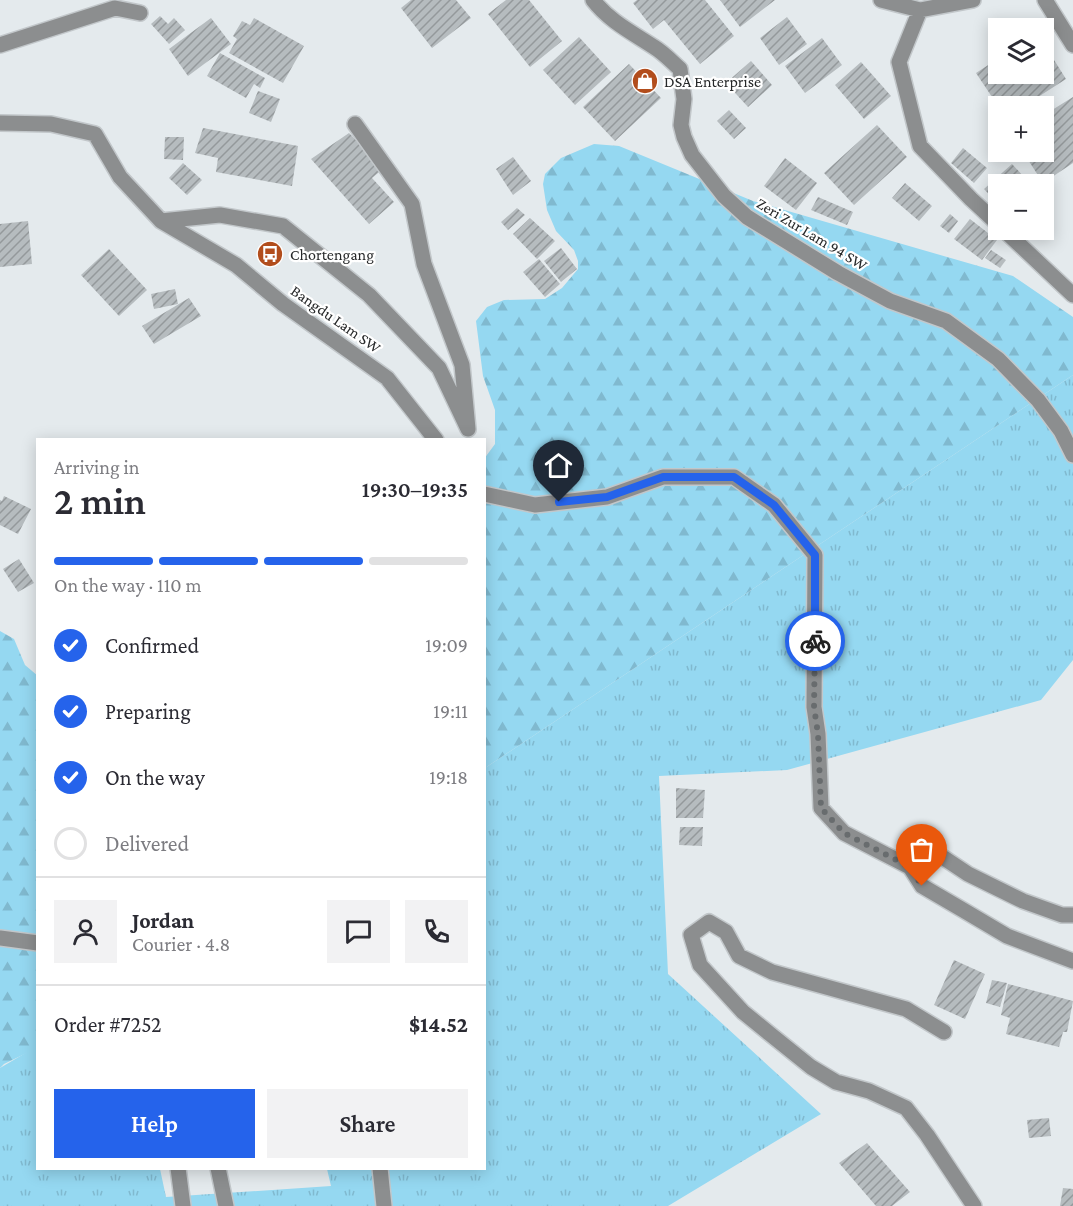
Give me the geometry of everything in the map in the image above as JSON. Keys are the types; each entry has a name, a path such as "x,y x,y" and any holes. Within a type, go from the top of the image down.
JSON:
{"street":[{"name":"Zeri Zur Lam 94 SW","path":"593,0 598,8 625,29 657,49 680,69 684,99 681,125 684,137 692,155 724,196 747,217 838,273 890,301 946,321 998,359 1038,400 1061,431 1073,455"},
{"path":"881,0 920,10 974,0"},
{"path":"1045,0 1073,45"},
{"path":"0,45 115,8 140,13"},
{"path":"920,10 899,62 920,146 988,215"},
{"name":"Bangdu Lam SW","path":"0,123 51,124 95,134 120,177 161,221 236,265 283,304 387,378 434,438"},
{"path":"161,221 220,215 283,226 369,295 439,368 468,429 462,365 424,264 412,204 355,124"},
{"path":"1014,240 1073,296"},
{"path":"486,494 535,505 607,497 663,477 734,477 774,505 815,555 814,707 818,734 821,808 844,833 910,867 922,886 1007,936 1073,961"},
{"path":"910,867 918,854 944,858 968,874 1023,901 1062,915 1073,915"},
{"path":"944,1032 906,1009 772,972 739,956 726,932 709,922 692,935 700,965 742,1012 811,1067 836,1082 869,1091 906,1108 974,1206"},
{"path":"0,938 36,943"},
{"path":"178,1170 183,1206"},
{"path":"218,1170 226,1206"},
{"path":"380,1170 384,1206"}],"green space":[{"path":"594,144 619,146 753,201 1013,276 1073,317 1073,375 486,767 486,456 495,444 495,410 483,376 476,321 487,307 504,300 545,299 562,288 578,269 574,250 556,231 547,210 543,184 545,174 561,158"},
{"path":"1073,375 1073,660 1041,700 787,770 659,776 668,974 821,1114 668,1206 0,1206 0,1068 34,1048 36,1048 36,1170 160,1170 166,1197 331,1186 327,1170 486,1170 486,767"},
{"path":"0,631 14,639 25,665 36,674 36,1048 0,1068"}],"building":[{"path":"411,0 456,0 471,18 432,48 401,8"},
{"path":"506,0 529,0 562,41 530,67 488,14"},
{"path":"637,0 705,0 734,36 700,64 664,20 653,29 633,3"},
{"path":"720,0 775,0 740,27"},
{"path":"160,16 168,24 174,18 185,30 169,44 151,24"},
{"path":"787,17 807,44 779,65 760,38"},
{"path":"211,18 231,44 188,76 169,49"},
{"path":"254,18 304,46 283,83 229,53 237,39 233,36 242,21 250,25"},
{"path":"579,37 611,72 575,105 543,70"},
{"path":"822,38 842,65 805,93 785,66"},
{"path":"220,53 265,78 260,88 254,84 246,98 207,76"},
{"path":"1054,60 1066,79 1040,96 991,96 976,73 988,65 988,84 1054,84"},
{"path":"751,61 772,85 748,107 726,83"},
{"path":"861,62 891,96 864,119 835,85"},
{"path":"629,64 661,98 615,141 583,107"},
{"path":"258,91 280,99 271,122 249,113"},
{"path":"1073,97 1073,163 1054,176 1037,174 1029,162 1054,162 1054,109"},
{"path":"729,110 746,128 734,139 717,121"},
{"path":"877,125 907,157 854,205 824,173"},
{"path":"203,128 298,146 292,186 216,172 218,158 195,153"},
{"path":"349,133 384,168 372,178 394,202 369,224 311,159"},
{"path":"165,137 184,137 183,160 164,159"},
{"path":"963,148 987,168 974,183 951,163"},
{"path":"513,157 531,181 513,195 496,169"},
{"path":"785,158 817,183 796,210 764,186"},
{"path":"183,163 202,180 187,195 169,178"},
{"path":"1012,164 1021,174 1001,174"},
{"path":"905,183 932,206 919,221 892,198"},
{"path":"818,197 853,212 847,225 811,210"},
{"path":"517,208 525,215 508,230 501,222"},
{"path":"950,214 958,221 949,233 940,226"},
{"path":"530,218 555,241 537,259 513,234"},
{"path":"970,219 988,233 988,240 997,240 982,260 954,239"},
{"path":"28,221 32,264 0,267 0,224"},
{"path":"561,248 577,269 561,282 544,261"},
{"path":"109,249 147,290 119,316 81,275"},
{"path":"991,250 1006,260 1000,268 985,258"},
{"path":"539,259 560,284 545,297 523,272"},
{"path":"175,289 178,304 154,309 151,294"},
{"path":"189,298 201,316 154,344 142,326"},
{"path":"4,496 31,509 18,534 0,525 0,500 2,501"},
{"path":"19,559 34,583 18,592 3,569"},
{"path":"676,788 705,790 703,818 676,818"},
{"path":"680,827 703,827 702,846 679,845"},
{"path":"954,960 985,974 965,1019 934,1005"},
{"path":"992,980 1007,983 1000,1007 986,1003"},
{"path":"1008,984 1073,1001 1067,1032 1063,1032 1059,1047 1006,1034 1010,1018 1001,1015"},
{"path":"1049,1118 1051,1136 1029,1138 1027,1120"},
{"path":"867,1143 910,1192 892,1206 876,1206 839,1163"},
{"path":"1063,1188 1073,1189 1073,1206 1060,1206"}],"way so far":[{"path":"815,641 814,707 818,734 821,808 844,833 910,867 922,886"}],"place":[{"name":"DSA Enterprise","path":"645,81"},
{"name":"Chortengang","path":"270,254"}],"route":[{"path":"559,502 607,497 663,477 734,477 774,505 815,555 815,641"}]}
